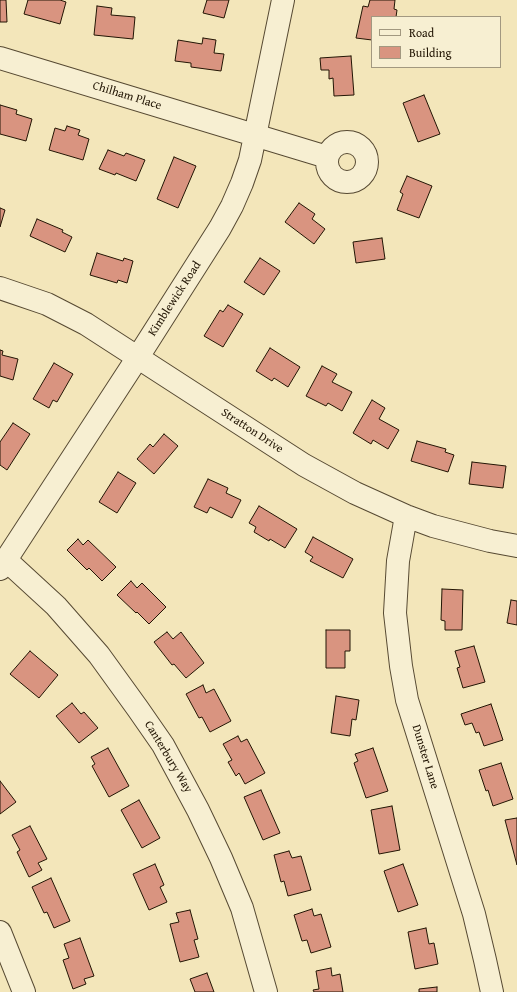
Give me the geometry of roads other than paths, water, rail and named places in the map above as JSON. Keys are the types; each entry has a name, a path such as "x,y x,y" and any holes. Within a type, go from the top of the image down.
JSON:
{"street":[{"name":"Kimblewick Road","path":"3,564 138,357 220,228 232,206 248,166 283,0"},
{"name":"Chilham Place","path":"0,58 328,157"},
{"name":"Stratton Drive","path":"0,288 47,304 86,324 304,465 355,493 406,516 433,526 490,541 517,546"},
{"name":"Dunster Lane","path":"406,516 398,561 395,613 401,666 407,700 474,914 486,960 492,992"},
{"name":"Canterbury Way","path":"3,564 56,606 99,655 163,745 198,810 236,893 242,908 266,992"},
{"path":"0,932 24,992"}]}
